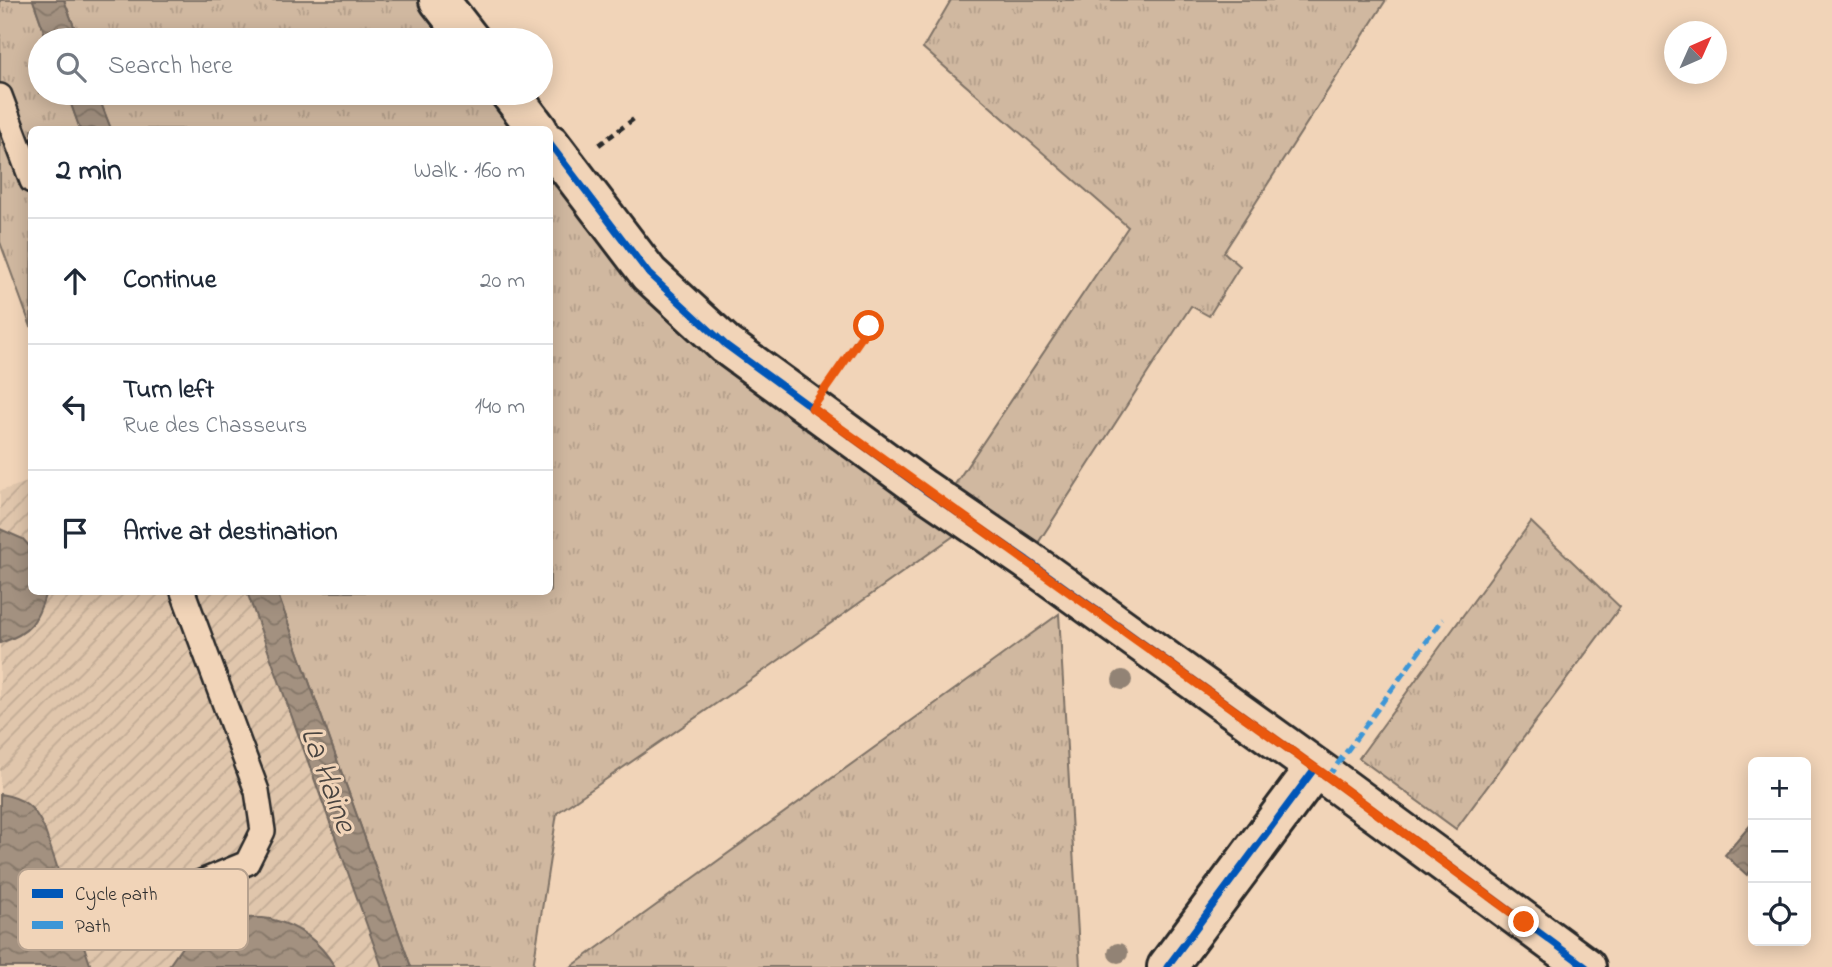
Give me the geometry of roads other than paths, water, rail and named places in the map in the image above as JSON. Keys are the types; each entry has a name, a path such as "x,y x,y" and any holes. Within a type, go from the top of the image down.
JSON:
{"street":[{"path":"439,0 461,28"},
{"path":"519,105 535,126"},
{"path":"553,148 649,274 726,345 1315,768 1586,967"},
{"path":"1167,967 1315,768"}],"lane":[{"path":"0,96 28,170"},
{"path":"184,595 257,792 263,831 247,863 233,869"}],"water":[{"path":"33,0 64,0 74,28 43,28"},
{"path":"71,105 102,105 110,126 79,126"},
{"path":"0,529 23,539 28,545 28,595 45,595 31,625 19,635 0,643"},
{"name":"La Haine","path":"248,595 278,595 411,967 382,967"},
{"path":"0,794 16,798 32,809 44,828 58,869 18,869 18,950 85,950 91,967 0,967"},
{"path":"1748,828 1747,875 1725,855"},
{"path":"248,918 266,918 300,930 315,942 335,967 168,967 180,950 248,950"}]}
